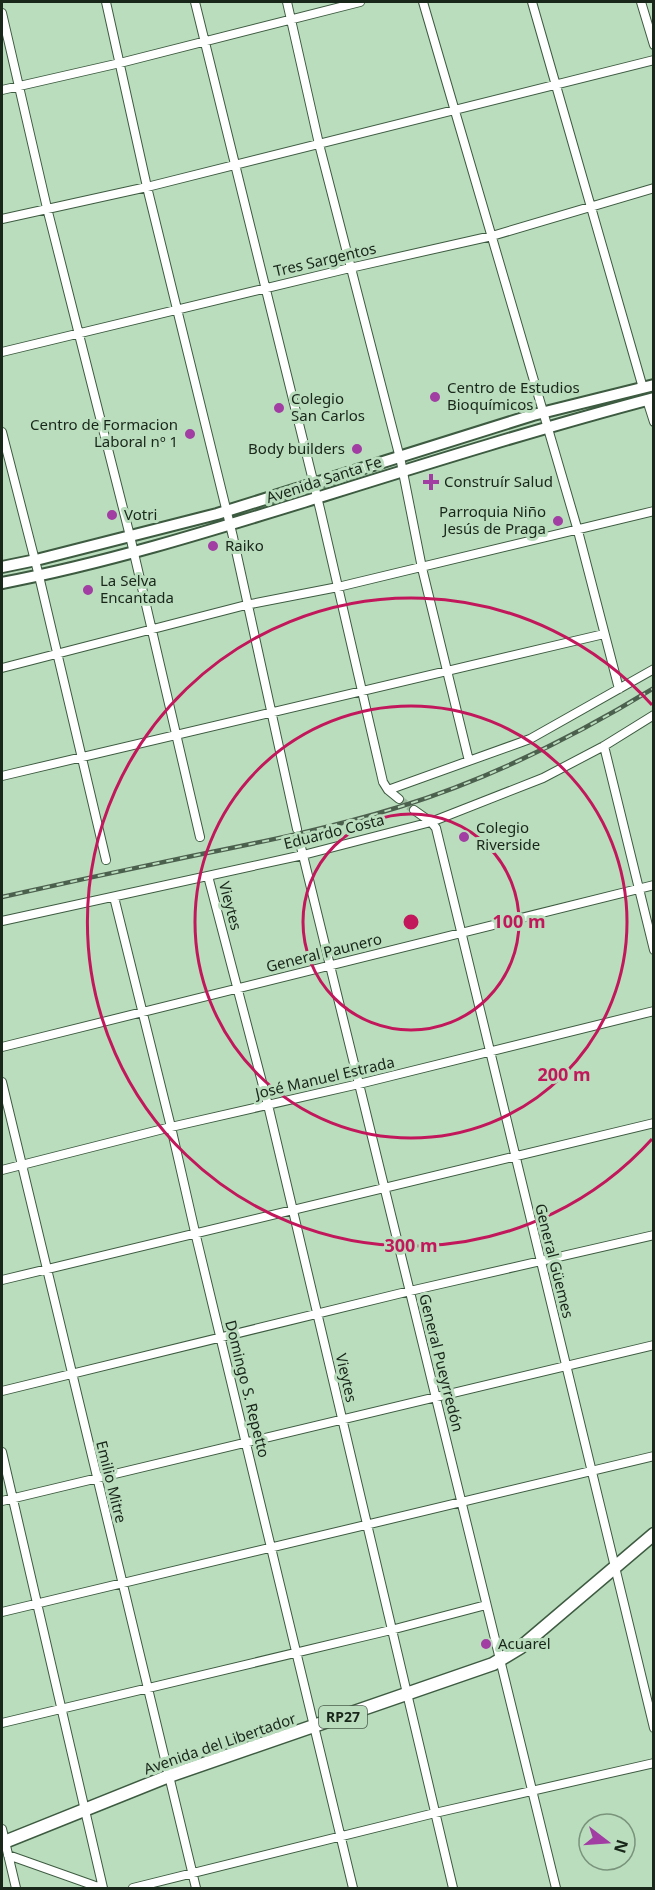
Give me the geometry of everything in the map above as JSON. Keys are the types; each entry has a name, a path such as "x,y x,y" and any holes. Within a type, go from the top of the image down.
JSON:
{"main road":[{"name":"Avenida Santa Fe","path":"2,567 226,511 543,412 648,386"},
{"name":"Avenida Santa Fe","path":"2,583 39,576 230,526 402,471 650,399"},
{"name":"Avenida del Libertador","path":"4,1842 169,1776 315,1727 500,1660 521,1647 654,1534"}],"street":[{"path":"106,2 147,187 230,526 297,829"},
{"path":"195,2 313,483 383,782 388,790 399,799"},
{"path":"287,2 319,144 399,456 422,568 469,761"},
{"path":"2,90 120,63 360,2"},
{"path":"423,2 578,531 619,689"},
{"path":"532,2 591,207 648,386"},
{"path":"641,2 654,45"},
{"path":"2,13 47,208 130,536 200,837"},
{"path":"2,219 147,187 654,60"},
{"name":"Tres Sargentos","path":"2,352 492,236 654,188"},
{"path":"650,399 654,422"},
{"path":"2,432 36,560 80,757 106,860"},
{"path":"2,668 246,605 422,568 654,511"},
{"path":"2,776 604,634"},
{"path":"388,790 530,739 654,669"},
{"name":"Eduardo Costa","path":"2,921 303,855 431,822 543,778 604,746 654,715"},
{"path":"604,746 654,950"},
{"path":"414,810 431,822"},
{"name":"General Güemes","path":"431,822 436,828 654,1728"},
{"name":"General Pueyrredón","path":"300,843 556,1888"},
{"name":"Vieytes","path":"208,876 268,1105 453,1888"},
{"name":"General Paunero","path":"2,1047 654,885"},
{"name":"Domingo S. Repetto","path":"114,897 353,1888"},
{"name":"José Manuel Estrada","path":"2,1170 654,1011"},
{"name":"Emilio Mitre","path":"2,1083 196,1888"},
{"path":"2,1280 654,1123"},
{"path":"2,1391 410,1291 654,1235"},
{"path":"2,1501 654,1346"},
{"path":"2,1452 102,1888"},
{"path":"2,1612 654,1456"},
{"path":"2,1723 486,1605"},
{"path":"133,1888 435,1813 654,1762"},
{"path":"4,1842 102,1888"},
{"path":"4,1842 16,1888"}],"tunnel":[{"path":"399,799 414,810"}],"railway":[{"path":"2,897 296,834 399,807 498,770 562,740 654,688"}],"place":[{"name":"Centro de Estudios Bioquímicos","path":"435,397"},
{"name":"Colegio San Carlos","path":"279,408"},
{"name":"Centro de Formacion Laboral nº 1","path":"190,434"},
{"name":"Body builders","path":"357,449"},
{"name":"Construír Salud","path":"431,482"},
{"name":"Votri","path":"112,515"},
{"name":"Parroquia Niño Jesús de Praga","path":"558,521"},
{"name":"Raiko","path":"213,546"},
{"name":"La Selva Encantada","path":"88,590"},
{"name":"Colegio Riverside","path":"464,837"},
{"name":"Acuarel","path":"486,1644"}]}
